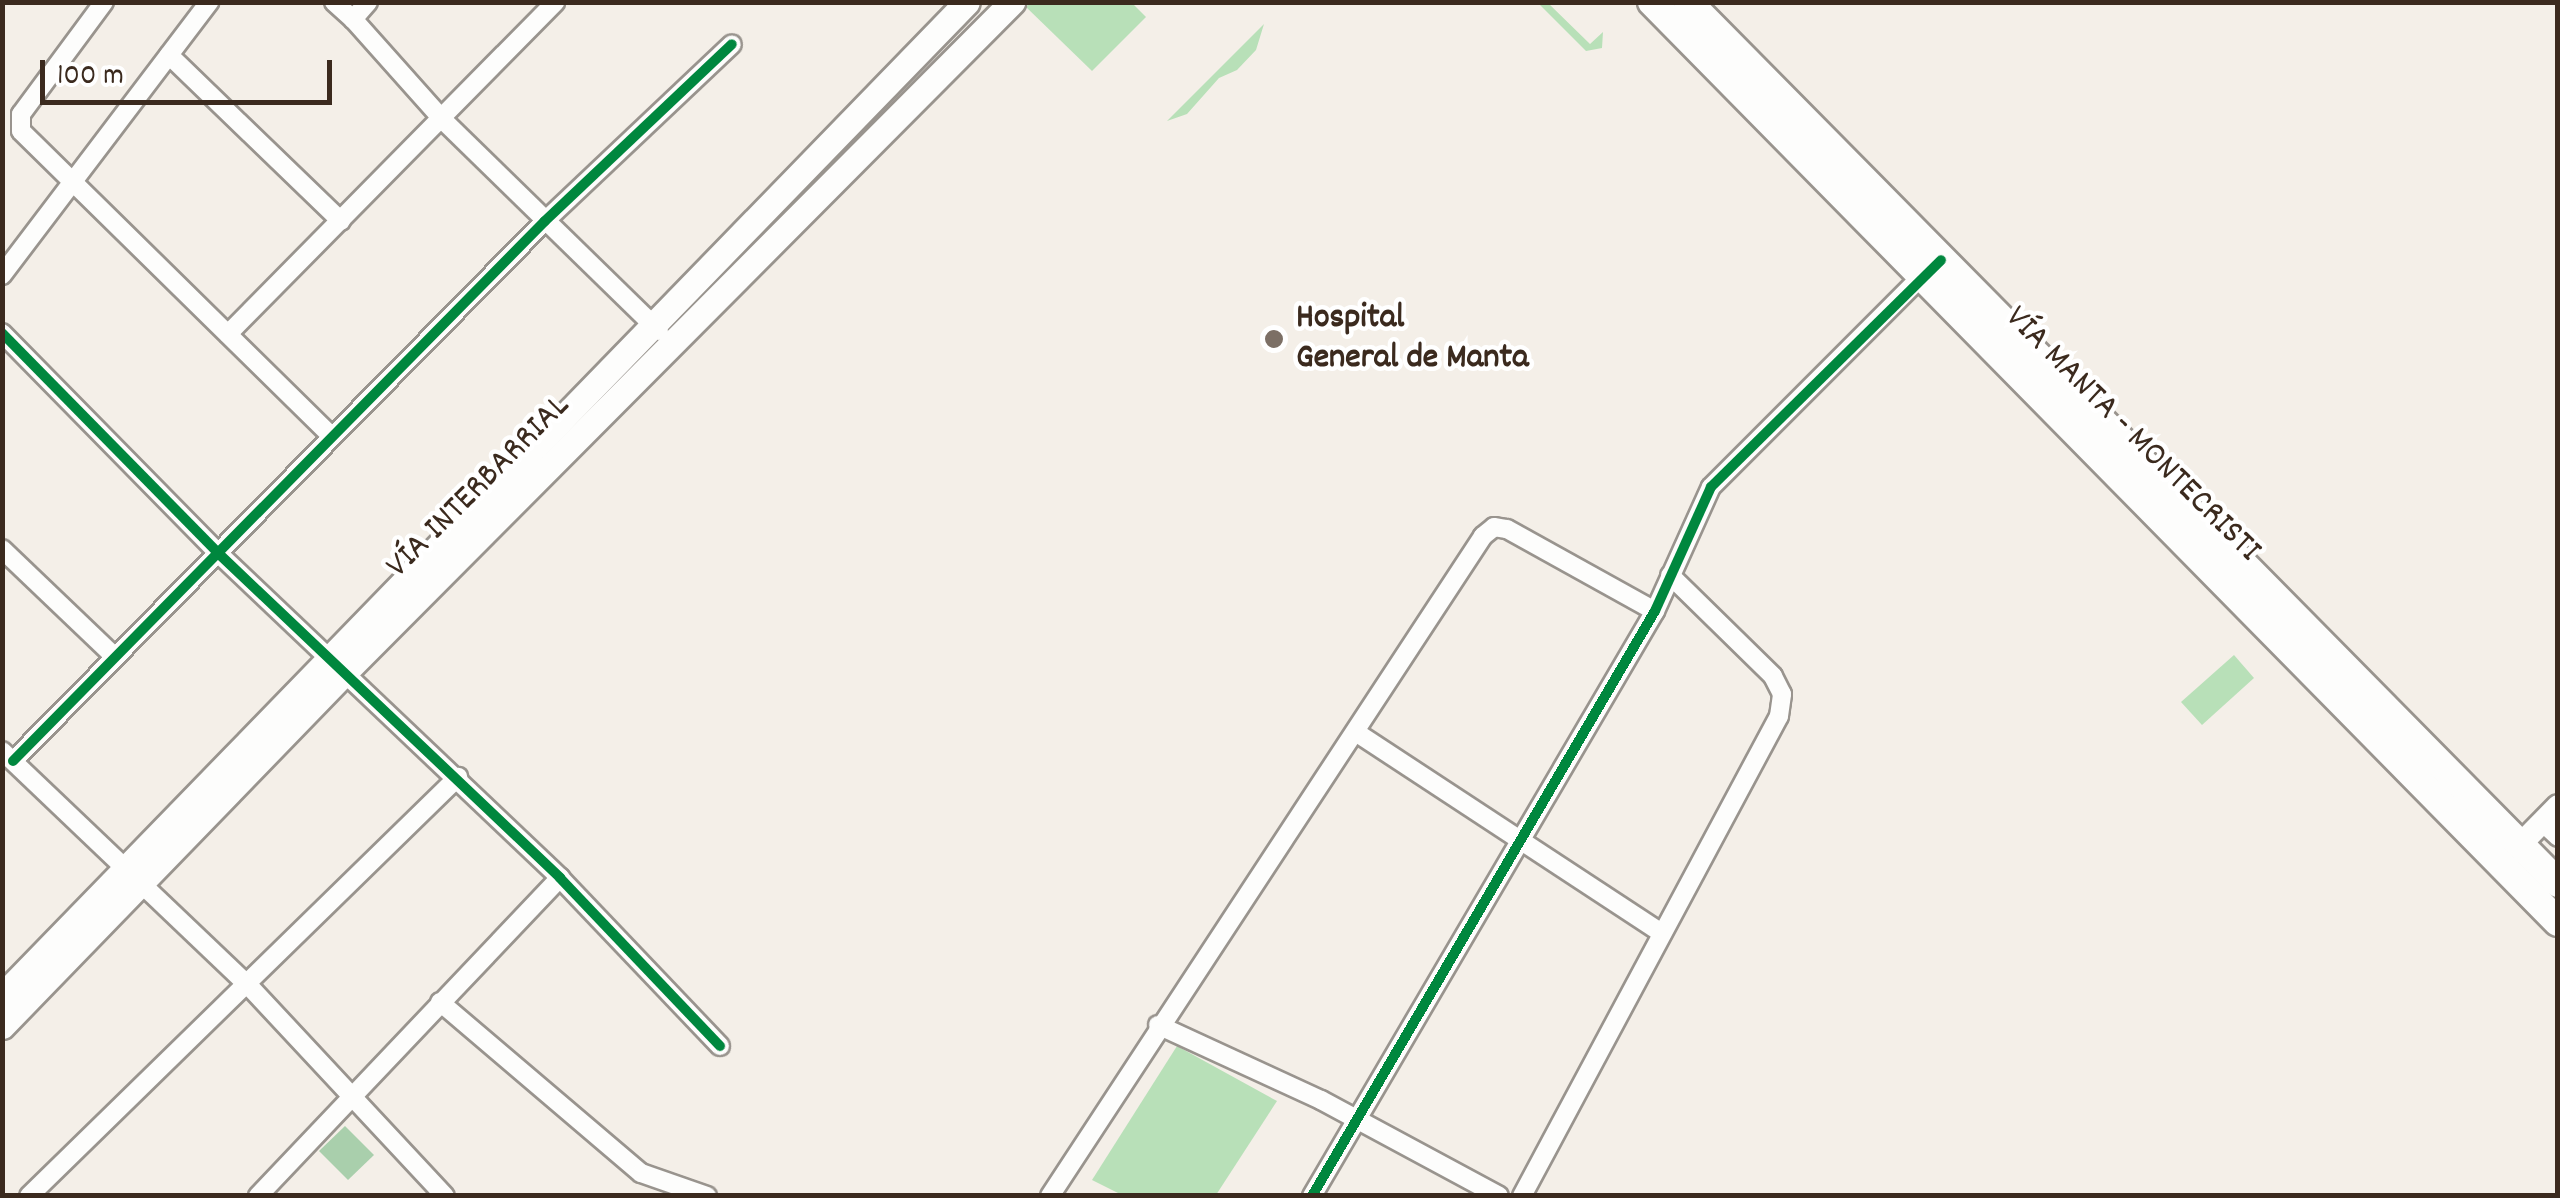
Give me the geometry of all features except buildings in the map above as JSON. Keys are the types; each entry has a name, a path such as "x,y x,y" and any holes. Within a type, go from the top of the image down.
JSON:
{"main road":[{"name":"VÍA INTERBARRIAL","path":"2,996 135,872 338,662 480,499 967,2"},
{"name":"VÍA INTERBARRIAL","path":"338,662 498,518 1012,2"},
{"name":"VÍA MANTA - MONTECRISTI","path":"1652,2 1932,267"},
{"name":"VÍA MANTA - MONTECRISTI","path":"1688,2 1932,267 2509,855 2558,922"},
{"path":"480,499 498,518"},
{"name":"VÍA MANTA - MONTECRISTI","path":"2509,855 2558,883"},
{"name":"VÍA INTERBARRIAL","path":"2,1026 135,872"}],"street":[{"path":"104,2 21,114 28,144 75,180 332,437"},
{"path":"2,275 208,2"},
{"path":"334,2 443,120 672,343"},
{"path":"353,19 368,2"},
{"path":"228,334 443,120 555,2"},
{"path":"444,1196 358,1096 249,986 135,872 8,756 116,657 545,221 732,44"},
{"path":"170,55 342,221"},
{"path":"1312,1196 1656,611 1711,488 1932,267"},
{"path":"2,333 218,552 338,662 560,878 720,1046"},
{"path":"1050,1196 1158,1025 1494,527 1656,611"},
{"path":"2,548 116,657"},
{"path":"1522,1196 1779,716 1782,694 1773,676 1670,574"},
{"path":"1358,732 1662,933"},
{"path":"29,1196 249,986 458,777"},
{"path":"2509,855 2552,822"},
{"path":"258,1196 358,1096 440,1002 560,878"},
{"path":"440,1002 641,1173 707,1196"},
{"path":"1158,1025 1357,1120 1499,1196"}],"green space":[{"path":"1031,2 1132,3 1146,17 1092,71 1026,7"},
{"path":"1538,3 1548,3 1590,44 1603,32 1602,48 1586,51"},
{"path":"1264,24 1256,50 1237,70 1219,78 1187,114 1167,121"},
{"path":"2234,655 2254,678 2202,725 2181,702"},
{"path":"1177,1046 1277,1101 1216,1195 1122,1195 1092,1180"},
{"path":"345,1126 374,1155 348,1180 319,1151"}],"cycle path":[{"path":"13,761 545,221 732,44"},
{"path":"1312,1196 1655,611 1711,487 1941,260"},
{"path":"2,333 218,553 560,878 720,1046"}],"place":[{"name":"Hospital General de Manta","path":"1274,339"}]}
